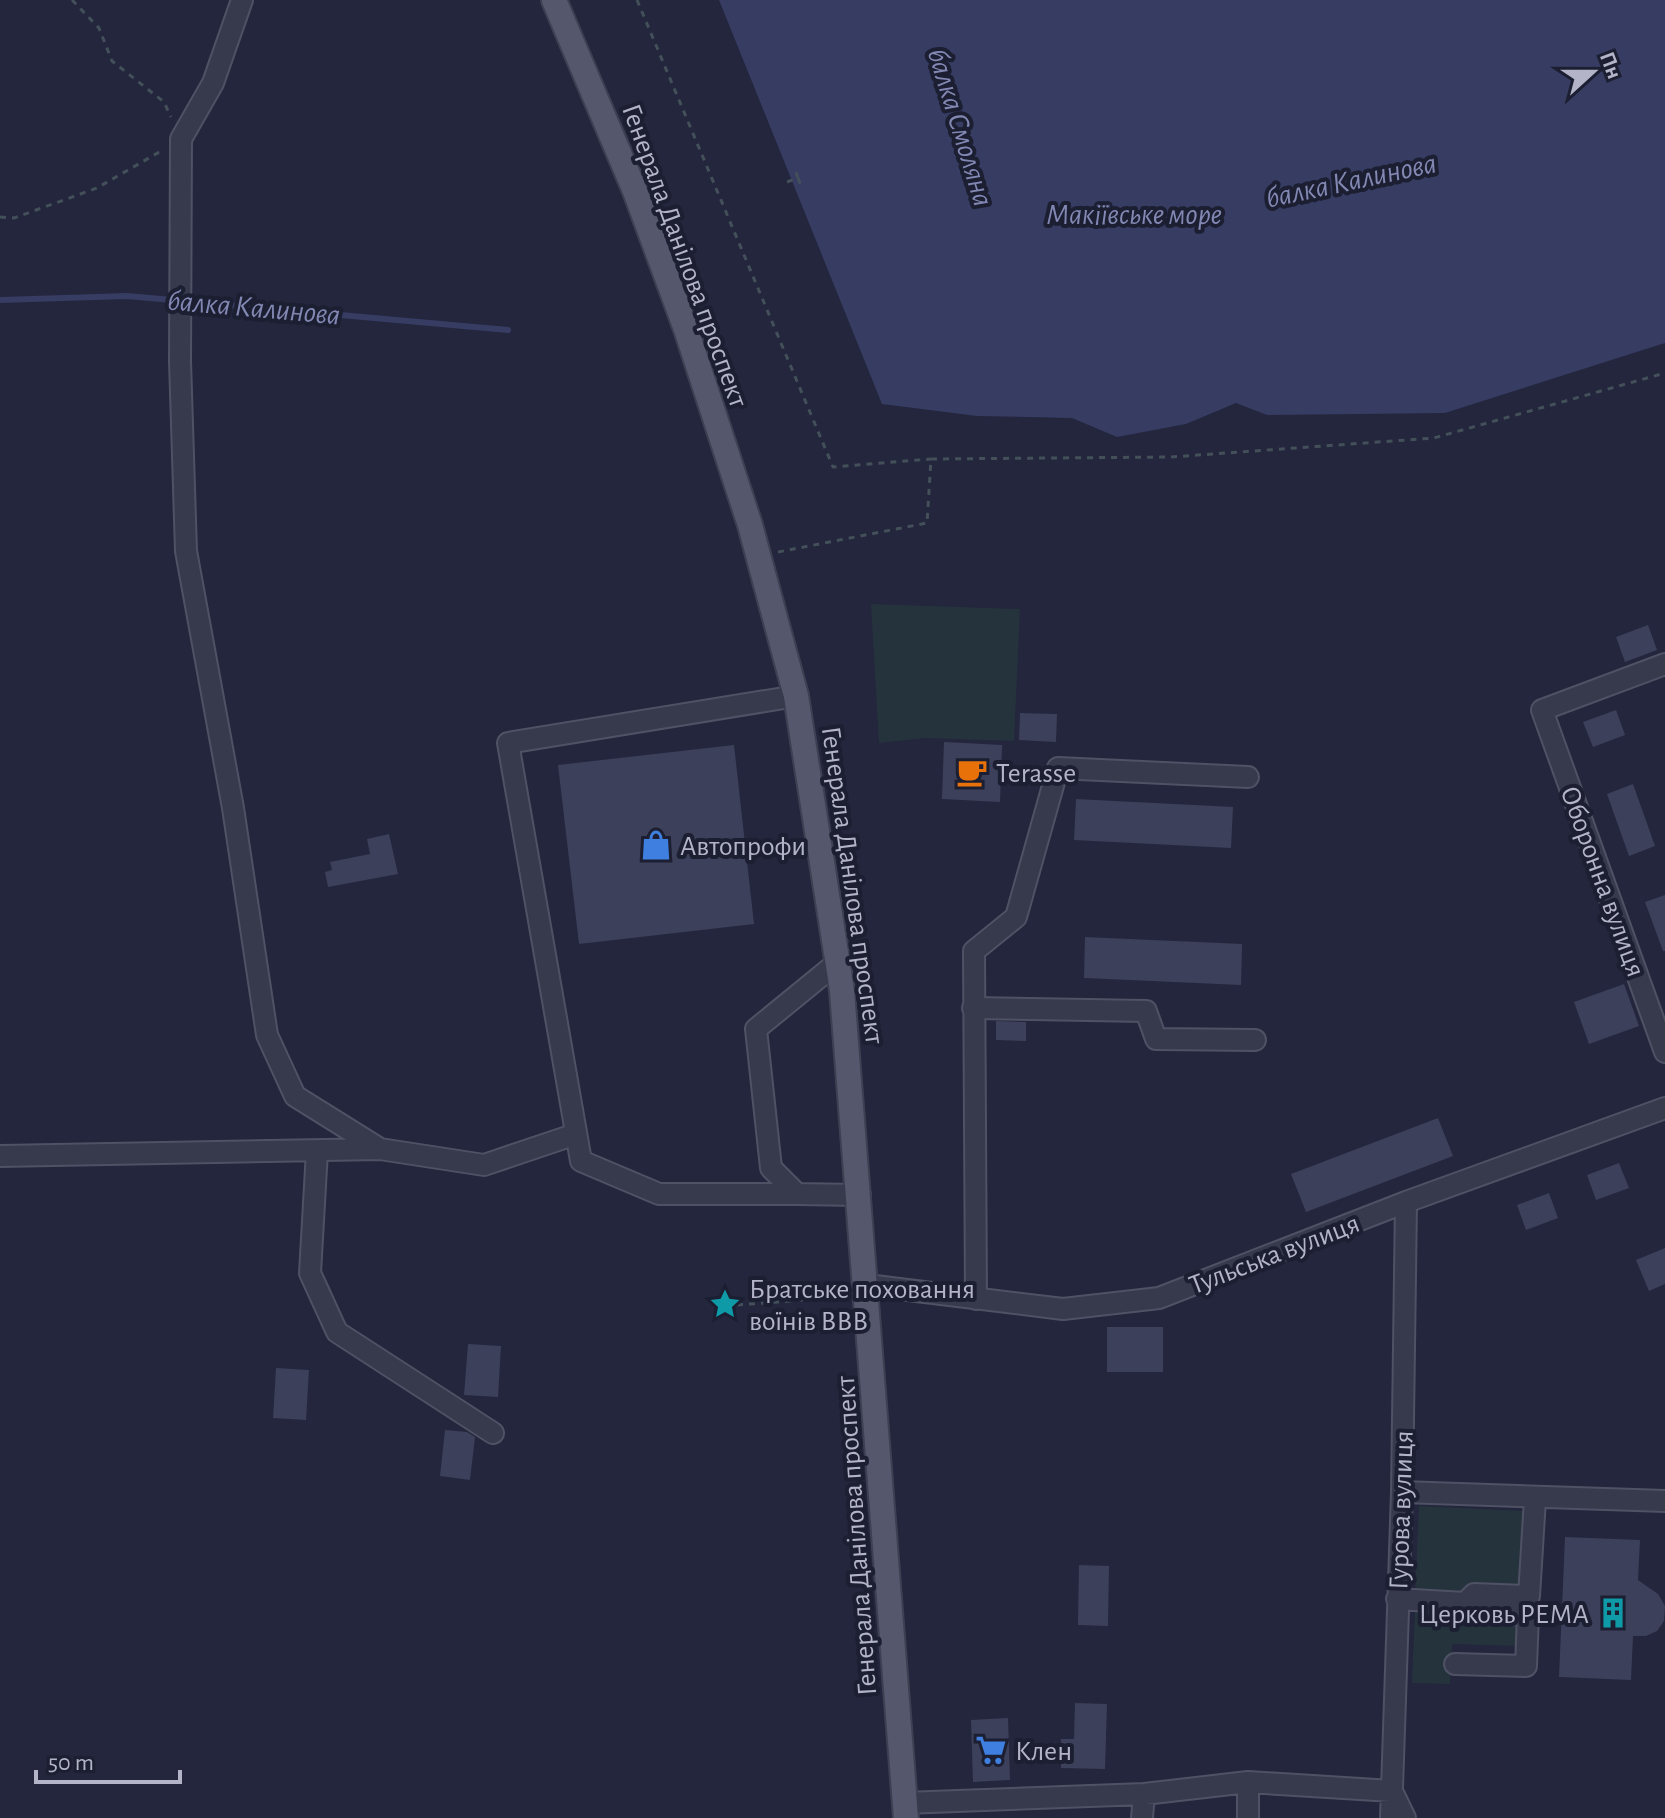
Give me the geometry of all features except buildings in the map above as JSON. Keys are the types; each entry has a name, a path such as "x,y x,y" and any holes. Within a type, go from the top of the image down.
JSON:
{"main road":[{"name":"Генерала Данілова проспект","path":"554,0 629,176 671,287 758,555 796,696 838,962 868,1290 905,1810"}],"street":[{"path":"242,0 213,83 181,139 180,361 186,551 233,808 267,1035 295,1096 380,1149"},
{"name":"Оборонна вулиця","path":"1665,664 1542,710 1665,1052"},
{"path":"796,696 508,743 581,1161 659,1194 860,1195"},
{"path":"976,1299 974,951 1016,917 1058,768 1248,777"},
{"path":"797,1194 771,1168 756,1029 838,962"},
{"path":"973,1008 1146,1011 1156,1039 1255,1040"},
{"name":"Тульська вулиця","path":"868,1290 1063,1309 1159,1298 1406,1202 1665,1108"},
{"path":"0,1156 380,1149 484,1165 576,1134"},
{"path":"317,1151 310,1273 337,1332 493,1433"},
{"name":"Гурова вулиця","path":"1391,1818 1402,1492 1406,1202"},
{"path":"1402,1492 1535,1499 1665,1501"},
{"path":"1397,1599 1465,1603 1474,1594 1529,1596 1535,1499"},
{"path":"1455,1664 1526,1666 1528,1615 1472,1612 1465,1603"},
{"path":"905,1810 1144,1794 1248,1782 1392,1791 1405,1818"},
{"path":"1248,1782 1248,1818"},
{"path":"1142,1818 1144,1794"}],"path":[{"path":"0,217 14,218 97,188 181,139 164,102 112,61 99,28 72,0"},
{"path":"637,0 833,467 931,459 1171,457 1434,438 1665,373"},
{"path":"795,170 801,186"},
{"path":"787,182 798,178"},
{"path":"758,555 927,523 931,459"},
{"path":"737,1305 868,1290"}],"shaded area":[{"path":"871,604 1020,609 1014,741 925,738 879,743"},
{"path":"1419,1506 1523,1511 1519,1591 1461,1596 1415,1593"},
{"path":"1415,1610 1519,1620 1518,1646 1452,1644 1450,1684 1412,1683"}],"water":[{"name":"Макіївське море","path":"719,0 1665,0 1665,343 1445,413 1267,415 1236,403 1186,424 1117,437 1072,418 977,416 882,404"}],"waterway":[{"name":"балка Калинова","path":"0,300 127,296 508,330"}],"place":[{"name":"Terasse","path":"972,772"},
{"name":"Автопрофи","path":"656,845"},
{"name":"Братське поховання воїнів ВВВ","path":"725,1304"},
{"name":"Церковь РЕМА","path":"1613,1613"},
{"name":"Клен","path":"991,1750"}],"water label":[{"name":"балка Смоляна","path":"961,127"}]}
